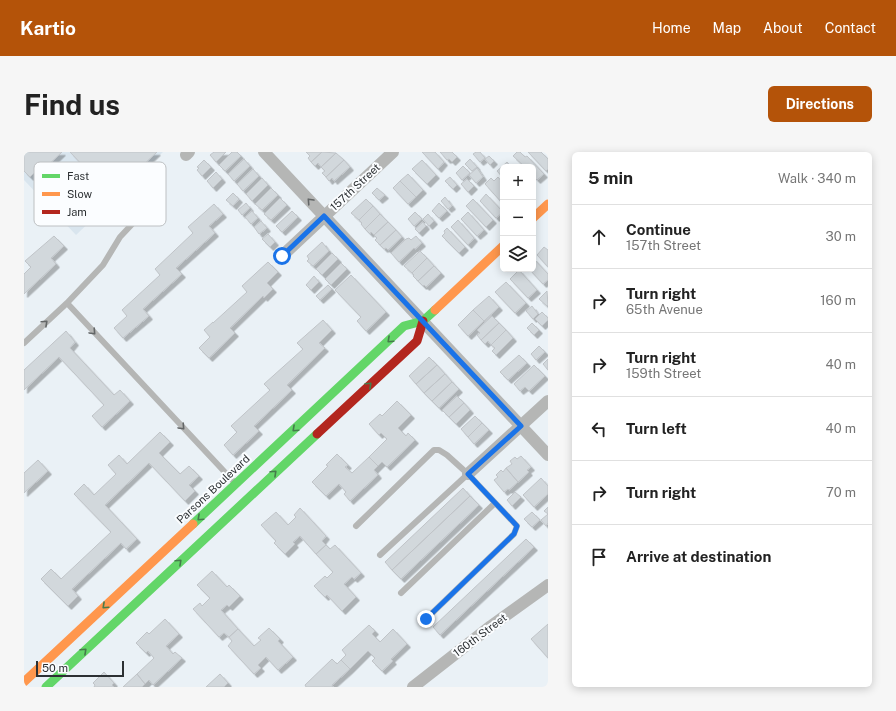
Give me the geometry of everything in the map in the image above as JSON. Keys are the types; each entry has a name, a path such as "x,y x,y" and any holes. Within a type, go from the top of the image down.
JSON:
{"street":[{"path":"264,152 548,455"},
{"name":"157th Street","path":"282,256 393,152"},
{"path":"536,215 548,204"},
{"name":"Parsons Boulevard","path":"24,682 404,326 422,321 500,249"},
{"path":"46,687 417,341 422,321"},
{"path":"468,474 548,401"},
{"name":"160th Street","path":"413,687 491,626 548,585"}],"lane":[{"path":"24,343 67,303 103,265 120,237 130,226"},
{"path":"67,303 236,484"},
{"path":"356,526 434,450 444,452 468,474 517,526 514,534 426,619"},
{"path":"380,555 468,474"},
{"path":"401,593 495,503"}],"shaded area":[{"path":"24,152 163,152 153,162 34,162 34,191 24,180"},
{"path":"67,226 85,226 76,235"}],"building":[{"path":"24,152 62,152 51,162 34,162 34,173 30,177 24,171"},
{"path":"70,152 157,152 146,162 79,162"},
{"path":"214,152 226,152 216,162 210,155"},
{"path":"232,152 237,152 241,156 225,171 219,165"},
{"path":"306,152 322,152 311,162 308,158 310,156"},
{"path":"322,152 336,153 321,167 318,163 315,166 311,162"},
{"path":"422,152 435,152 444,162 438,169"},
{"path":"440,152 452,152 457,157 452,162 449,159 447,160"},
{"path":"480,152 485,158 480,162 473,154"},
{"path":"517,152 520,152 525,157 527,156 535,164 522,164 513,156"},
{"path":"528,152 541,152 548,159 548,169 546,171"},
{"path":"336,153 344,160 326,177 322,173 325,171 321,167"},
{"path":"489,156 494,161 490,165 485,159"},
{"path":"244,159 250,166 234,181 228,174"},
{"path":"470,159 477,167 472,171 465,164"},
{"path":"204,160 211,167 202,176 197,170 199,168 197,167"},
{"path":"344,160 350,167 334,181 332,178 329,181 326,177"},
{"path":"422,160 436,175 427,184 412,169"},
{"path":"463,166 470,173 462,180 456,173"},
{"path":"536,166 544,174 537,180 536,179"},
{"path":"477,168 483,177 476,183 469,175"},
{"path":"253,169 259,176 243,191 237,184"},
{"path":"216,172 222,179 213,188 207,181"},
{"path":"408,174 423,190 416,197 400,181"},
{"path":"450,177 457,185 453,189 445,181"},
{"path":"498,177 500,179 500,201 485,184 491,178 494,181"},
{"path":"262,178 268,185 252,201 246,194"},
{"path":"467,179 474,186 468,192 461,184"},
{"path":"400,181 416,197 408,204 393,188"},
{"path":"271,188 278,195 262,210 255,204"},
{"path":"377,188 385,195 379,200 372,193"},
{"path":"233,193 239,199 233,206 226,200"},
{"path":"486,194 500,209 500,215 496,218 480,201"},
{"path":"445,197 452,206 448,209 441,201"},
{"path":"280,198 287,205 271,220 264,214"},
{"path":"366,199 373,206 359,220 351,213"},
{"path":"473,199 493,220 486,227 466,206"},
{"path":"246,203 250,208 242,215 238,210"},
{"path":"439,203 447,211 439,218 432,211"},
{"path":"214,204 223,214 209,226 215,233 176,268 182,274 143,309 149,316 123,338 114,328 127,316 122,310 160,275 155,269 193,233 188,227"},
{"path":"373,206 380,214 365,229 359,220"},
{"path":"252,211 258,218 251,224 245,217"},
{"path":"292,211 298,217 282,232 276,226"},
{"path":"415,212 422,219 414,226 408,219"},
{"path":"468,212 484,230 477,236 461,219"},
{"path":"380,214 388,222 374,235 371,232 370,234 365,229"},
{"path":"428,214 434,221 429,226 423,219"},
{"path":"458,220 474,238 468,245 451,227"},
{"path":"261,221 267,228 259,234 254,227"},
{"path":"388,222 396,230 380,245 375,240 377,238 374,235"},
{"path":"423,222 426,226 419,233 415,229"},
{"path":"447,228 465,247 459,253 442,236"},
{"path":"396,230 402,237 388,250 386,248 384,249 380,245"},
{"path":"268,234 275,242 270,247 262,239"},
{"path":"54,236 64,246 51,258 56,264 24,294 24,274 31,267 25,261"},
{"path":"416,236 422,243 415,249 414,248 399,262 391,253 406,239 409,238 411,240"},
{"path":"322,242 329,251 313,266 307,261 309,259 307,256"},
{"path":"544,247 548,250 548,267 537,255"},
{"path":"420,251 427,258 412,273 404,266"},
{"path":"332,253 338,259 322,275 316,269"},
{"path":"427,258 434,266 418,281 412,273"},
{"path":"536,261 548,274 548,280 543,284 532,272 536,272"},
{"path":"268,262 278,272 267,283 273,289 264,298 263,296 230,328 235,333 209,358 199,348 210,337 204,330 247,292 242,286"},
{"path":"341,263 347,269 331,285 325,279"},
{"path":"434,266 441,273 426,287 424,285 423,286 418,281"},
{"path":"517,272 521,272 537,290 528,298 510,279"},
{"path":"351,275 386,312 366,331 357,321 361,317 335,290"},
{"path":"314,276 319,282 311,290 306,285"},
{"path":"506,282 526,303 515,313 495,292"},
{"path":"328,285 332,289 320,300 316,296"},
{"path":"547,291 548,305 547,306 539,299"},
{"path":"489,296 499,307 484,321 473,310"},
{"path":"532,306 538,314 533,319 526,311"},
{"path":"473,310 484,321 468,336 458,325"},
{"path":"542,312 548,320 542,326 535,319"},
{"path":"492,316 499,323 481,340 477,335 480,333 477,330"},
{"path":"323,320 332,330 319,343 325,348 287,385 292,390 254,426 259,431 233,455 224,445 237,432 231,426 270,390 264,384 303,349 297,343"},
{"path":"499,323 506,330 491,345 488,341 485,344 481,340"},
{"path":"532,323 539,330 534,335 527,328"},
{"path":"506,330 513,338 496,355 492,351 495,348 491,345"},
{"path":"66,331 75,342 70,348 114,395 120,390 130,401 102,427 92,416 104,405 59,357 24,390 24,370"},
{"path":"539,346 545,352 536,360 531,354"},
{"path":"519,355 527,363 508,380 500,372"},
{"path":"429,357 437,365 416,384 409,376"},
{"path":"548,359 548,370 543,364"},
{"path":"437,365 445,374 424,393 416,384"},
{"path":"534,365 545,376 529,391 525,387 520,391 514,384"},
{"path":"445,374 452,382 432,401 424,393"},
{"path":"452,382 459,389 439,408 432,401"},
{"path":"457,396 464,403 449,417 442,410"},
{"path":"397,401 411,415 398,428 406,436 408,433 415,440 387,467 382,462 378,466 369,457 387,439 381,433 379,435 369,424 380,414 382,416"},
{"path":"464,403 470,410 456,424 449,417"},
{"path":"475,416 482,423 468,437 461,429"},
{"path":"482,423 489,430 474,444 468,437"},
{"path":"160,432 170,442 159,453 180,474 189,466 199,476 189,485 195,491 185,501 149,463 105,505 137,539 126,549 121,543 72,589 78,596 68,606 41,579 51,569 61,579 111,532 74,494 84,484 94,495 116,474 108,465 119,455 127,464"},
{"path":"337,454 348,465 345,467 352,473 369,457 378,466 374,470 378,475 350,501 344,494 346,492 339,484 326,496 312,482 328,466 326,465"},
{"path":"521,456 531,467 527,470 529,472 518,482 506,468 512,464 510,461 515,457 517,459"},
{"path":"38,460 48,471 24,493 24,473"},
{"path":"506,468 518,482 509,490 508,489 504,492 494,480 498,477 496,475 501,470 503,472"},
{"path":"541,478 548,486 548,494 534,507 523,495"},
{"path":"463,488 470,496 392,570 385,562"},
{"path":"515,492 521,497 512,506 507,500"},
{"path":"470,496 479,505 401,579 392,570"},
{"path":"548,507 548,514 544,511"},
{"path":"300,508 326,536 322,541 326,545 316,554 300,536 293,542 295,544 285,554 274,543 276,541 261,525 276,512 288,525 296,517 294,515"},
{"path":"532,512 540,520 532,527 524,519"},
{"path":"548,514 548,523 546,526 541,520"},
{"path":"526,539 534,547 440,635 433,627"},
{"path":"326,545 330,549 335,545 361,573 354,579 352,577 344,584 356,597 342,611 327,595 325,597 314,586 325,576 327,578 333,572 316,554"},
{"path":"212,571 227,587 229,585 240,596 229,607 227,605 221,610 238,629 229,637 224,633 219,637 193,609 200,603 202,606 210,598 197,585"},
{"path":"165,619 179,634 166,646 173,654 175,652 182,658 153,685 149,680 145,684 137,674 154,658 148,651 146,653 136,643 147,632 149,634"},
{"path":"548,624 548,658 531,639"},
{"path":"369,625 375,631 372,634 380,642 393,629 407,644 391,659 393,661 382,671 372,661 375,658 368,651 350,669 341,660 346,655 342,650"},
{"path":"269,628 280,639 278,641 293,657 278,670 266,657 258,665 261,668 254,674 228,646 232,641 229,637 238,629 254,646 261,640 258,638"},
{"path":"332,659 337,664 341,660 350,669 332,685 333,687 306,687 305,685"},
{"path":"104,672 114,683 112,685 114,687 94,687 95,685 93,683"},
{"path":"137,674 145,684 142,687 123,687"},
{"path":"220,674 228,683 224,687 206,687"}],"traffic: fast":[{"path":"193,524 404,326 423,321 435,310"},
{"path":"46,687 317,434"}],"traffic: slow":[{"path":"536,215 548,204"},
{"path":"435,310 500,249"},
{"path":"24,682 193,524"}],"traffic: jam":[{"path":"317,434 417,341 423,321"}],"route":[{"path":"282,256 324,216 521,426 468,474 517,526 516,530 514,534 426,619"}]}
